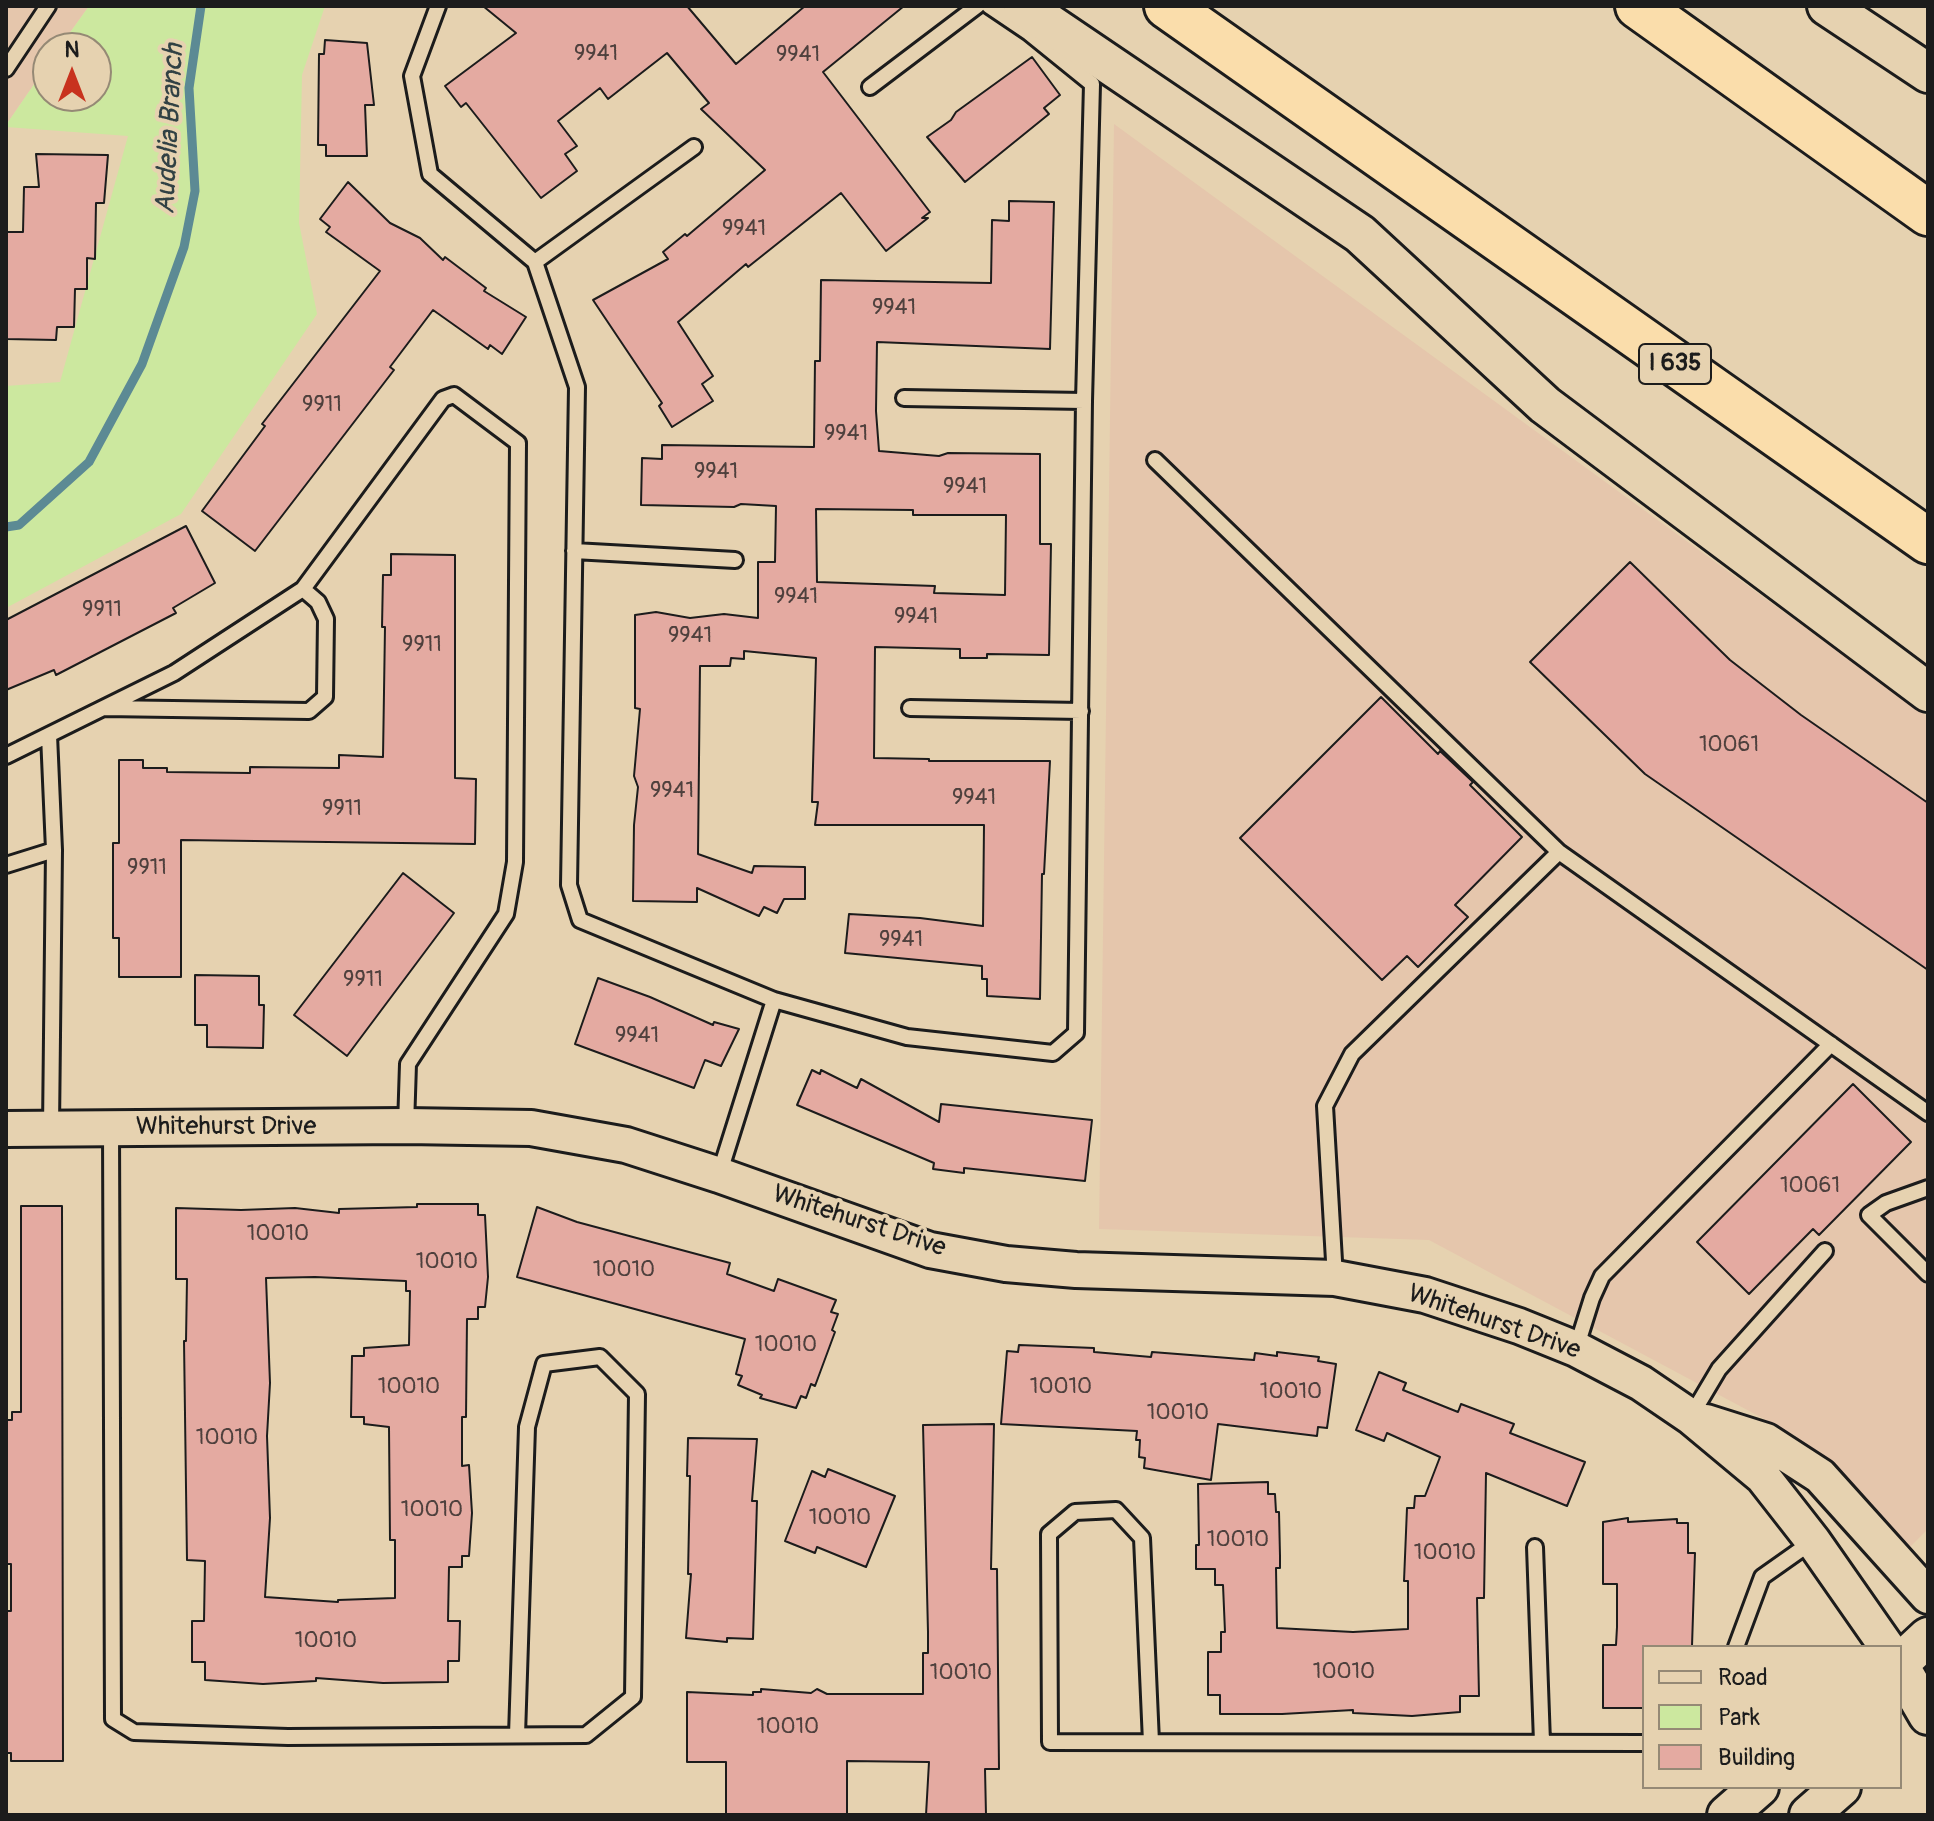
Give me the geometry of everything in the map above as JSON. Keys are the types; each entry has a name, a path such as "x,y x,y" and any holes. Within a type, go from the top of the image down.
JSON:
{"highway":[{"name":"I 635","path":"1167,6 1928,541"},
{"path":"1638,6 1928,213"}],"main road":[{"path":"1023,6 1360,234 1545,405 1928,692"},
{"path":"1827,6 1928,73"},
{"path":"1902,1663 1928,1637"},
{"path":"1902,1670 1920,1713"},
{"path":"1727,1815 1757,1789"},
{"path":"1809,1815 1839,1789"}],"street":[{"name":"Whitehurst Drive","path":"6,1129 531,1128 626,1145 930,1250 1006,1264 1076,1270 1335,1278 1425,1295 1519,1326 1576,1349 1641,1383 1691,1417 1763,1477 1813,1541 1886,1645"},
{"name":"Whitehurst Drive","path":"1691,1417 1766,1441 1820,1476 1928,1596"}],"lane":[{"path":"6,69 48,6"},
{"path":"438,6 412,76 430,174 535,262 577,387 569,885 580,920 774,1000 907,1037 1053,1053 1076,1033 1084,401 1092,84 1029,33 989,6"},
{"path":"870,87 977,6"},
{"path":"535,262 694,147"},
{"path":"6,756 174,673 303,589 443,399 454,395 518,443 515,862 506,914 408,1064 406,1126"},
{"path":"904,398 1084,401"},
{"path":"1155,460 1559,852 1928,1113"},
{"path":"574,551 735,560"},
{"path":"99,708 309,711 325,697 326,619 318,602 303,589"},
{"path":"910,708 1081,711"},
{"path":"49,735 54,850 51,1128"},
{"path":"6,865 54,850"},
{"path":"1335,1278 1325,1106 1352,1054 1559,852"},
{"path":"719,1175 774,1000"},
{"path":"1576,1349 1602,1276 1831,1044"},
{"path":"111,1127 113,1719 134,1732 288,1737 586,1735 633,1697 637,1394 600,1357 544,1364 527,1427 517,1735"},
{"path":"1928,1188 1886,1203 1869,1215 1928,1274"},
{"path":"1691,1417 1719,1369 1825,1251"},
{"path":"1151,1742 1142,1538 1116,1510 1075,1512 1049,1534 1050,1742 1642,1743"},
{"path":"1737,1645 1762,1577 1813,1541"},
{"path":"1535,1547 1542,1742"}],"shaded area":[{"path":"6,6 89,6 70,32 32,32 32,87 6,125"},
{"path":"1114,124 1928,717 1928,1529 1897,1560 1796,1436 1429,1240 1099,1229"}],"green space":[{"path":"89,6 325,6 302,75 299,223 317,314 181,514 6,608 6,386 60,382 128,136 6,127 32,87 32,112 112,112 112,32 70,32"}],"building":[{"path":"483,6 687,6 736,64 805,6 904,6 823,72 930,212 922,218 928,218 886,251 841,193 748,267 746,264 678,322 713,376 702,384 713,401 672,427 659,406 662,403 593,300 668,259 663,252 685,234 687,236 765,170 701,109 709,103 667,53 608,99 600,88 558,121 577,146 565,154 577,171 541,198 466,103 461,107 445,86 516,33"},
{"path":"325,40 367,43 374,105 365,105 367,156 326,156 326,145 318,145 319,54 324,54"},
{"path":"1032,57 1060,95 1044,108 1049,114 965,182 927,137"},
{"path":"36,154 108,155 104,203 96,203 95,259 87,258 87,289 75,289 74,327 57,327 56,340 6,339 6,232 23,232 24,187 39,187"},
{"path":"348,182 390,223 420,238 443,260 445,257 486,288 484,291 526,317 502,354 490,345 488,349 433,310 390,367 394,370 255,551 202,511 265,426 262,424 380,271 326,232 330,227 320,219"},
{"path":"1009,201 1054,202 1050,349 877,342 879,451 939,456 948,453 1040,454 1040,544 1051,544 1049,655 987,654 987,658 960,658 960,649 875,647 874,758 1050,761 1042,874 1040,999 987,996 987,979 982,979 982,966 845,953 849,914 983,926 984,825 815,825 818,802 812,802 816,658 744,651 744,659 731,658 730,666 700,666 698,854 752,873 754,866 805,867 805,899 784,899 777,913 764,907 759,916 697,888 697,902 633,901 638,787 634,776 640,709 635,708 635,615 656,612 690,618 724,614 758,618 758,562 775,562 776,506 641,505 642,458 662,459 662,445 814,447 815,361 820,361 821,280 991,283 992,220 1009,221","holes":["816,509 913,510 913,515 1006,515 1005,595 934,593 935,586 817,582"]},
{"path":"186,526 215,583 173,608 176,613 56,675 54,670 6,690 6,620"},
{"path":"391,554 455,555 455,778 476,779 475,844 181,840 181,977 119,977 119,938 113,938 113,843 119,843 119,760 143,760 143,768 167,768 167,772 250,773 250,767 339,768 339,755 383,757 383,575 391,575"},
{"path":"1630,562 1730,660 1801,715 1928,803 1928,970 1645,774 1530,662"},
{"path":"1381,697 1438,754 1440,751 1473,782 1470,785 1522,837 1455,905 1468,917 1418,967 1407,956 1382,980 1240,838"},
{"path":"403,873 454,913 347,1056 294,1015"},
{"path":"195,975 259,976 259,1005 264,1005 263,1048 207,1047 207,1025 195,1025"},
{"path":"598,978 713,1025 714,1022 739,1029 721,1066 705,1060 694,1088 575,1044"},
{"path":"812,1070 820,1074 821,1070 857,1088 861,1079 939,1122 941,1104 1092,1120 1085,1181 964,1168 964,1173 933,1169 934,1163 797,1105"},
{"path":"1853,1084 1911,1142 1819,1235 1813,1229 1749,1294 1697,1242"},
{"path":"417,1204 478,1204 478,1215 485,1215 488,1277 485,1307 478,1307 478,1319 467,1319 466,1417 462,1417 462,1466 469,1465 472,1513 469,1556 462,1556 462,1567 449,1567 448,1621 460,1621 459,1661 448,1661 448,1682 383,1683 316,1678 316,1681 263,1684 205,1680 205,1662 192,1662 192,1621 204,1621 205,1561 187,1560 184,1341 187,1279 176,1279 176,1208 295,1208 339,1213 339,1209 417,1207","holes":["266,1278 406,1281 406,1291 410,1291 409,1345 364,1348 364,1356 352,1356 351,1417 364,1417 364,1424 389,1427 390,1540 395,1540 395,1598 338,1602 265,1597 270,1518"]},
{"path":"21,1206 62,1206 63,1761 11,1761 11,1753 6,1753 6,1611 11,1611 11,1564 6,1564 6,1420 12,1420 12,1412 21,1412"},
{"path":"537,1207 577,1222 730,1263 727,1274 774,1291 778,1279 836,1300 831,1312 838,1314 832,1330 835,1332 815,1386 811,1384 806,1398 801,1396 796,1408 760,1398 762,1395 738,1385 742,1376 736,1374 745,1339 517,1277"},
{"path":"1019,1345 1094,1348 1094,1352 1151,1357 1152,1352 1254,1360 1255,1353 1277,1356 1277,1352 1319,1357 1318,1361 1336,1364 1327,1428 1318,1427 1317,1436 1218,1424 1211,1480 1144,1468 1145,1458 1139,1457 1137,1431 1001,1424 1007,1351 1018,1352"},
{"path":"1379,1372 1406,1383 1403,1390 1458,1412 1461,1404 1514,1424 1510,1433 1585,1462 1567,1506 1486,1473 1484,1598 1477,1598 1479,1696 1460,1696 1460,1712 1412,1716 1353,1713 1353,1710 1220,1714 1220,1695 1208,1695 1208,1652 1221,1652 1221,1632 1225,1632 1223,1585 1215,1585 1215,1569 1196,1569 1196,1545 1199,1545 1198,1484 1268,1482 1268,1494 1275,1494 1276,1512 1279,1512 1280,1556 1280,1568 1276,1568 1277,1628 1353,1632 1408,1629 1408,1581 1404,1581 1407,1508 1414,1508 1415,1496 1425,1496 1440,1457 1387,1433 1384,1441 1356,1430"},
{"path":"994,1424 991,1569 997,1569 999,1769 985,1769 986,1815 926,1815 929,1762 847,1761 847,1815 726,1815 726,1762 687,1762 687,1692 753,1695 761,1689 811,1693 817,1689 827,1694 923,1694 923,1653 928,1653 928,1632 923,1425"},
{"path":"688,1438 757,1439 752,1501 757,1501 753,1639 727,1638 727,1642 686,1638 691,1574 688,1574"},
{"path":"828,1469 895,1496 866,1567 817,1547 815,1553 785,1541 812,1471 825,1477"},
{"path":"1628,1518 1628,1522 1677,1519 1677,1523 1688,1523 1688,1553 1695,1553 1692,1645 1642,1645 1642,1708 1603,1708 1603,1645 1616,1645 1617,1584 1603,1584 1603,1522"}],"waterway":[{"name":"Audelia Branch","path":"6,527 19,525 89,462 142,364 184,247 195,191 189,88 201,6"}]}
